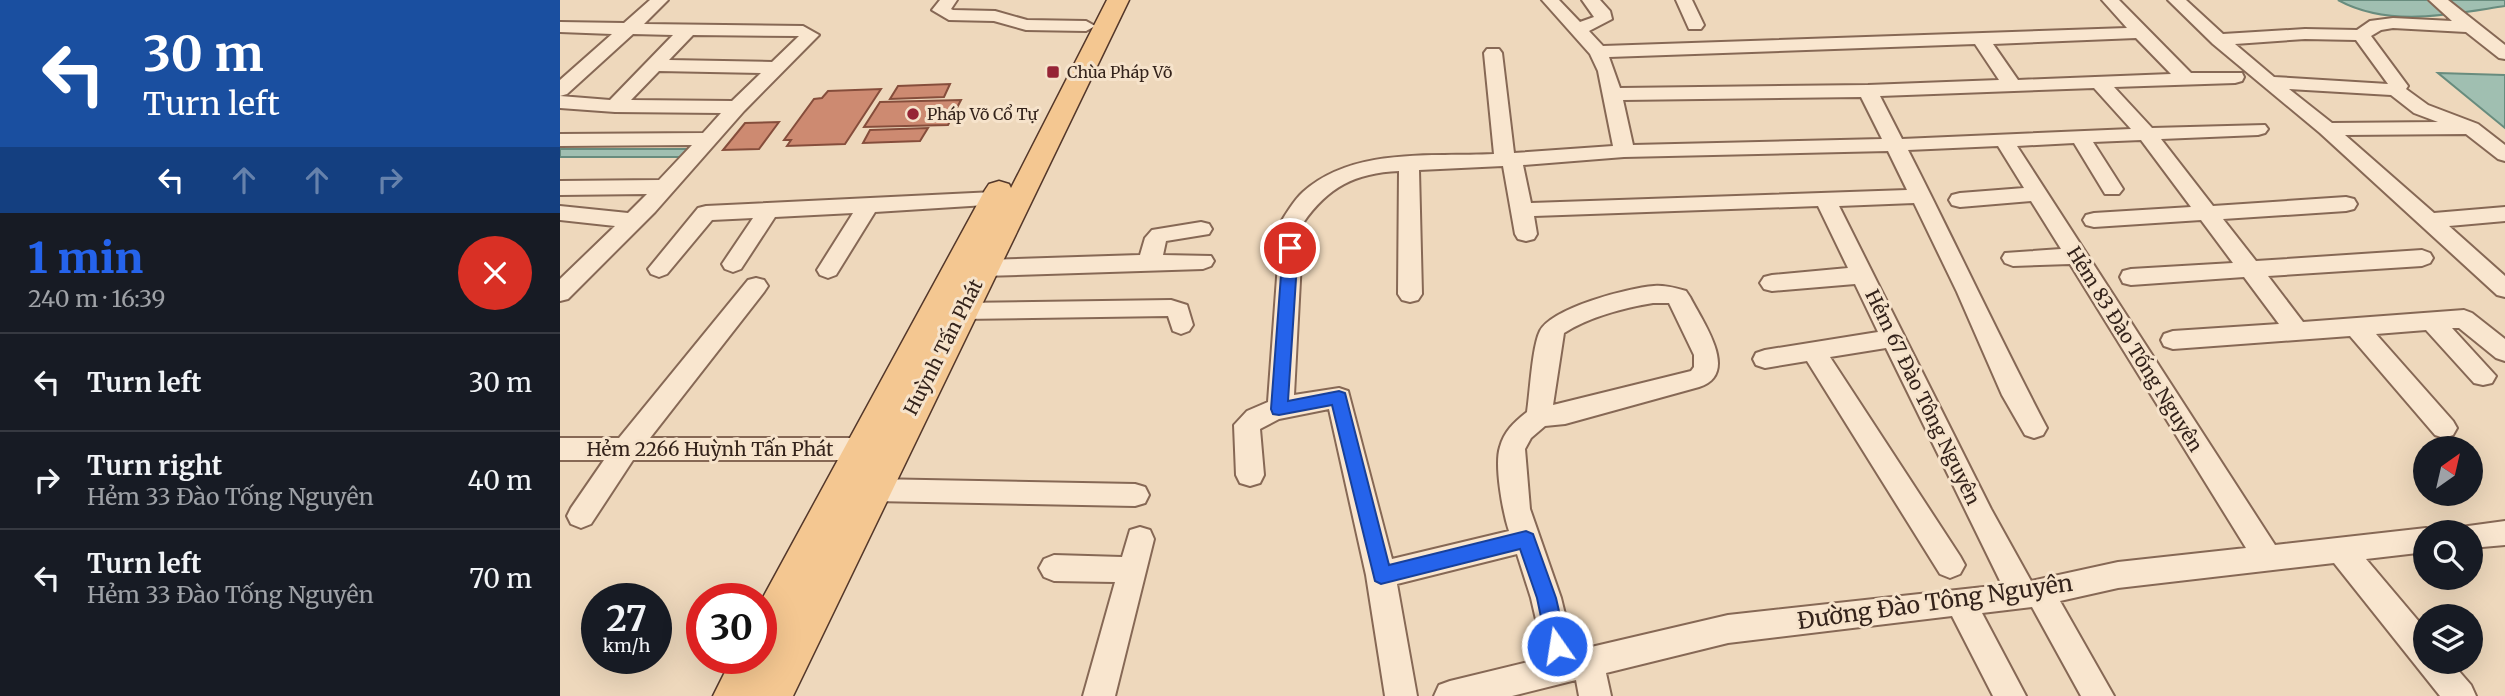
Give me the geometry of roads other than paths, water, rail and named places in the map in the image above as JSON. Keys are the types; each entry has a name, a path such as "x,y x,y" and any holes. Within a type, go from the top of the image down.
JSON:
{"main road":[{"name":"Huỳnh Tấn Phát","path":"772,696 983,268 1086,26 1100,0"},
{"name":"Huỳnh Tấn Phát","path":"777,610 994,199 1118,0"},
{"path":"734,696 745,674"}],"street":[{"path":"560,90 660,0"},
{"path":"949,0 941,10 950,15 995,16 1026,25 1086,26"},
{"path":"1550,0 1598,52 1607,71 1623,151"},
{"path":"1577,30 1603,19 1601,11 1590,0"},
{"path":"1684,0 1695,25"},
{"path":"2110,0 2186,79"},
{"path":"2176,0 2219,40 2327,129 2505,289"},
{"path":"2437,0 2505,54"},
{"path":"2219,40 2305,34 2361,35 2376,25 2393,23 2471,27"},
{"path":"560,27 807,33 810,36 737,107 666,187 560,293"},
{"path":"615,106 688,30"},
{"path":"1598,52 2141,33"},
{"path":"2361,35 2399,86 2396,90"},
{"path":"1980,38 2012,85"},
{"path":"1493,53 1508,160 1526,234"},
{"path":"654,65 776,68"},
{"path":"1612,94 1868,91 2235,77"},
{"path":"2099,82 2147,134 2298,332"},
{"path":"2269,82 2396,90 2421,109 2471,128 2505,155"},
{"path":"1868,91 2034,428"},
{"path":"560,102 615,106 737,107"},
{"path":"2327,129 2471,128"},
{"path":"1279,409 1292,222 1310,197 1339,177 1370,166 1508,160 1623,151 1895,145 2258,129"},
{"path":"2080,138 2112,189"},
{"path":"560,140 709,139"},
{"name":"Hẻm 83 Đào Tống Nguyên","path":"2003,139 2268,558"},
{"path":"1409,163 1410,294"},
{"path":"560,188 666,187"},
{"path":"1960,200 2038,194"},
{"path":"1521,210 1921,196"},
{"name":"Hẻm 67 Đào Tông Nguyên","path":"1825,198 1981,517 2098,696"},
{"path":"659,269 706,213 994,199"},
{"path":"2094,220 2346,204"},
{"path":"828,270 867,206"},
{"path":"733,264 769,210"},
{"path":"560,213 632,221"},
{"path":"2428,221 2505,214"},
{"path":"1149,262 1160,235 1201,229"},
{"path":"2013,258 2077,256"},
{"path":"2131,277 2422,258"},
{"path":"983,268 1203,261"},
{"path":"1772,283 1863,275"},
{"path":"580,516 626,449 756,286"},
{"path":"1539,417 1550,335 1555,327 1566,320 1650,294 1669,293 1678,298 1706,355 1707,369 1699,378 1564,414 1539,417 1521,431 1512,449 1516,509 1526,539 1546,598 1575,666 1595,696"},
{"path":"961,311 1171,308 1179,312 1181,325"},
{"path":"2173,340 2464,319 2470,321 2505,352"},
{"path":"2432,322 2483,376"},
{"path":"2356,327 2444,428"},
{"path":"1765,359 1894,338"},
{"path":"1813,351 1950,565"},
{"path":"1250,475 1247,425 1253,419 1279,409 1339,398 1381,575 1401,696"},
{"name":"Hẻm 2266 Huỳnh Tấn Phát","path":"560,449 861,449"},
{"path":"873,490 1135,495"},
{"path":"2483,535 2505,533"},
{"path":"1099,696 1112,637 1134,570 1140,539"},
{"path":"1381,575 1526,539"},
{"name":"Đường Đào Tông Nguyên","path":"1450,696 1728,629 2031,594 2119,576 2413,541"},
{"path":"2339,548 2413,638"},
{"path":"1054,568 1134,570"},
{"path":"1959,601 2010,696"},
{"path":"2442,674 2460,696"}],"place":[{"name":"Chùa Pháp Võ","path":"1053,72"},
{"name":"Pháp Võ Cổ Tự","path":"913,114"}]}
